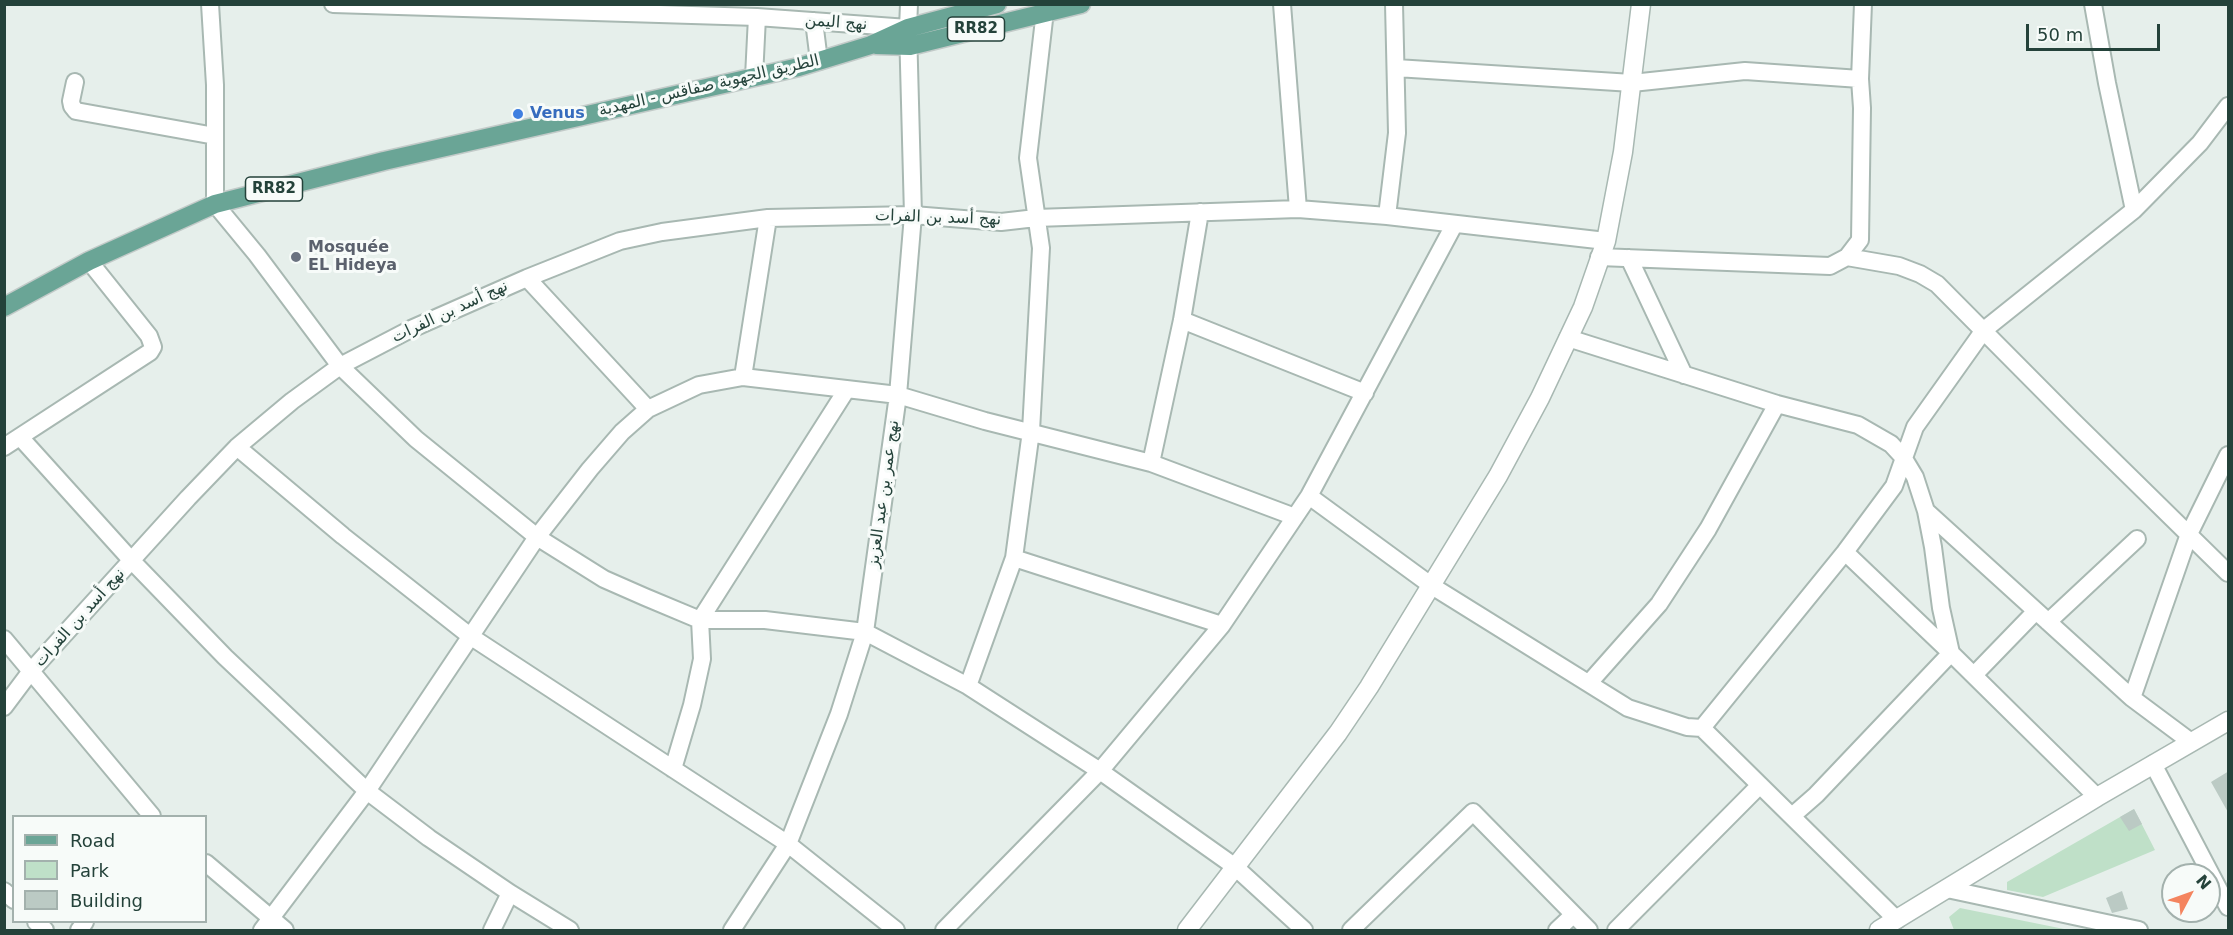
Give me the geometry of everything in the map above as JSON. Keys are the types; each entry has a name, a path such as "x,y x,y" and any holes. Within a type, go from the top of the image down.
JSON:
{"main road":[{"name":"الطريق الجهوية صفاقس - المهدية","path":"909,37 997,4"},
{"name":"الطريق الجهوية صفاقس - المهدية","path":"4,307 89,261 215,204 384,161 754,77 871,45 1081,4"}],"street":[{"path":"210,4 215,204 257,255 340,366 416,439 537,537 604,579 700,620 765,620 865,632 968,686 1100,771 1234,867 1304,930"},
{"name":"نهج اليمن","path":"333,4 666,10 814,21 909,37"},
{"name":"نهج عمر بن عبد العزيز","path":"732,930 788,844 839,714 865,632 898,394 913,215 909,4"},
{"path":"1282,4 1298,209"},
{"path":"1387,216 1397,133 1394,4"},
{"path":"1187,930 1338,733 1399,640 1513,451 1583,307 1603,249 1623,152 1641,4"},
{"path":"1863,4 1860,79 1862,118 1860,240 1847,257 1899,266 1937,284 2229,573"},
{"path":"2093,4 2134,210"},
{"path":"968,686 1014,558 1031,431 1041,248 1028,158 1046,12"},
{"path":"754,77 757,17"},
{"path":"814,21 819,61"},
{"path":"1396,68 1632,83 1745,71 1860,79"},
{"path":"75,82 71,101 76,111 215,136"},
{"path":"1702,728 1845,552 1894,486 1915,427 1984,330 2134,210 2200,143 2229,106"},
{"name":"نهج أسد بن الفرات","path":"4,707 32,672 237,447 292,401 340,366 411,329 527,278 620,241 662,232 768,218 913,215 1000,222 1036,218 1298,209 1387,216 1454,225 1603,249 1629,258 1830,266 1847,257"},
{"path":"1151,463 1182,320 1200,212"},
{"path":"743,377 768,218"},
{"path":"944,930 1100,771 1222,625 1309,496 1454,225"},
{"path":"1629,258 1684,375"},
{"path":"4,447 150,352 153,347 149,336 89,261"},
{"path":"527,278 648,409"},
{"path":"1182,320 1365,393"},
{"path":"1568,338 1777,404 1858,424 1891,444 1903,457 1915,477 1926,511 1941,608 1951,653"},
{"path":"267,925 367,791 537,537 622,432 648,409 699,385 743,377 898,394 985,420 1151,463 1295,517"},
{"path":"673,769 692,705 702,659 700,620 847,389"},
{"path":"1589,683 1659,604 1708,529 1777,404"},
{"path":"20,437 132,561 225,657 367,791 429,838 570,930"},
{"path":"237,447 343,536 470,636 788,844 896,930"},
{"path":"2132,698 2189,534 2229,455"},
{"path":"1309,496 1432,586 1628,708 1687,727 1702,728 1897,920"},
{"path":"1926,511 2132,698 2191,742"},
{"path":"1974,675 2137,539"},
{"path":"1845,552 2097,796"},
{"path":"1014,558 1222,625"},
{"path":"4,639 151,815"},
{"path":"1792,816 1816,795 1951,653"},
{"path":"1879,930 2097,796 2229,721"},
{"path":"2153,764 2229,907"},
{"path":"1616,930 1760,785"},
{"path":"1351,930 1473,812 1588,930"},
{"path":"207,864 267,925 285,930"},
{"path":"1947,889 2139,930"},
{"path":"492,930 510,893"},
{"path":"1557,930 1574,915"}],"green space":[{"path":"2134,809 2155,850 2043,897 2007,890 2007,882"},
{"path":"1960,908 2069,930 1954,930 1949,917"}],"building":[{"path":"2229,771 2229,814 2211,782"},
{"path":"2134,809 2142,824 2129,831 2120,817"},
{"path":"2122,891 2128,909 2112,913 2106,898"}],"place":[{"name":"Venus","path":"518,114"},
{"name":"Mosquée EL Hideya","path":"296,257"}]}
